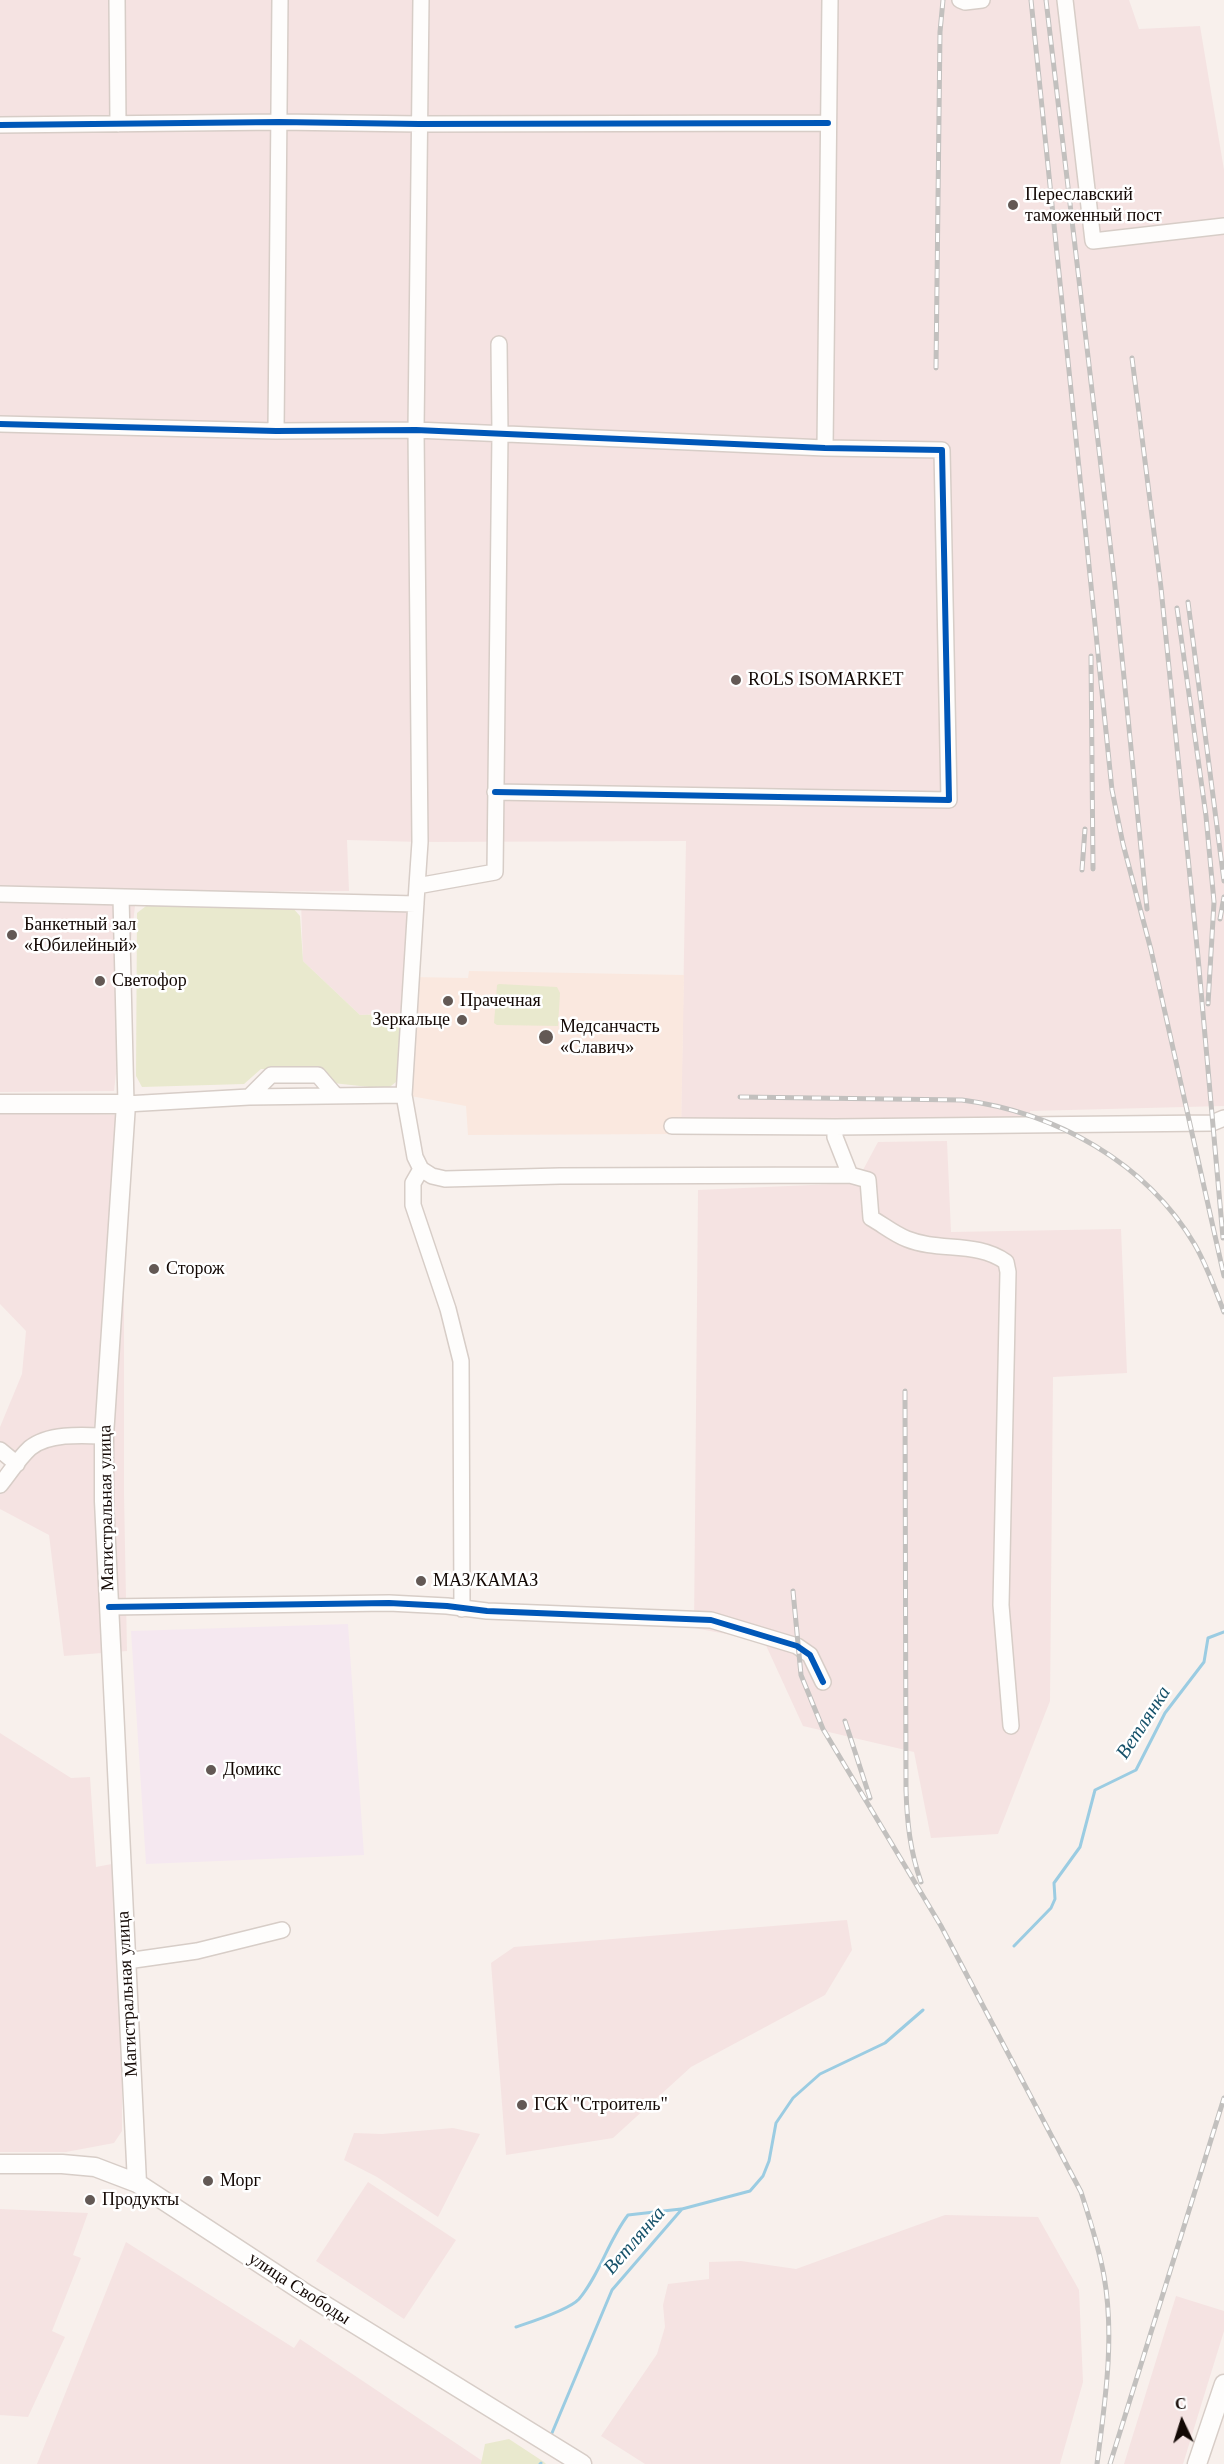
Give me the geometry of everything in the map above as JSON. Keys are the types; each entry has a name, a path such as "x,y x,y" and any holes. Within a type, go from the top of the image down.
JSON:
{"main road":[{"path":"0,1104 126,1104"},
{"name":"Магистральная улица","path":"126,1104 104,1436 104,1501 137,2183"},
{"name":"улица Свободы","path":"0,2164 62,2164 95,2168 137,2183 318,2302 582,2464"},
{"path":"1197,2464 1224,2384"}],"street":[{"path":"117,0 118,124"},
{"path":"276,431 280,0"},
{"path":"421,0 416,430 420,830 404,1095 415,1157 421,1169 432,1176 445,1179 560,1176 850,1175 868,1180 871,1218 907,1239 933,1245 986,1251 1006,1262 1008,1272 1001,1605 1011,1726"},
{"path":"825,448 830,0"},
{"path":"960,0 965,2 982,0"},
{"path":"1065,0 1093,241 1224,226"},
{"path":"0,125 279,122 828,123"},
{"path":"417,886 495,872 499,344"},
{"path":"0,424 276,431 416,430 825,448 942,450 949,800 495,792"},
{"path":"0,894 416,904"},
{"path":"121,897 126,1104 249,1097 404,1095"},
{"path":"249,1097 271,1075 318,1075 336,1096"},
{"path":"672,1126 835,1127 1212,1123 1224,1118"},
{"path":"835,1127 835,1137 850,1175"},
{"path":"421,1169 413,1182 413,1205 448,1309 461,1361 462,1609"},
{"path":"0,1485 29,1449 40,1442 81,1435 104,1436"},
{"path":"0,1450 17,1464"},
{"path":"109,1607 389,1603 462,1609 711,1620 797,1646 810,1655 823,1682"},
{"path":"127,1961 197,1951 282,1930"}],"shaded area":[{"path":"0,0 1129,0 1139,29 1200,26 1224,170 1224,1106 1030,1111 1031,1122 681,1122 686,841 347,840 349,891 0,893"},
{"path":"0,894 136,897 114,1091 0,1092"},
{"path":"301,902 415,904 409,1013 360,1015 303,961"},
{"name":"Медсанчасть «Славич»","path":"469,971 684,975 681,1134 468,1135 466,1106 405,1095 411,977 468,978"},
{"path":"0,1111 124,1115 124,1494 127,1651 64,1656 49,1535 0,1509 0,1485 17,1464 0,1449 0,1427 22,1374 26,1331 0,1304"},
{"path":"947,1141 951,1232 1121,1229 1127,1373 1053,1377 1050,1701 998,1834 931,1838 914,1752 803,1726 764,1641 694,1628 698,1190 856,1183 878,1142"},
{"path":"348,1624 364,1855 146,1864 131,1631"},
{"path":"0,1733 71,1778 90,1777 96,1867 122,1862 122,2131 114,2143 66,2152 0,2152"},
{"path":"847,1920 852,1950 825,1995 691,2067 613,2138 506,2155 491,1963 514,1947"},
{"path":"453,2128 480,2134 438,2217 377,2177 344,2160 354,2133 382,2134"},
{"path":"368,2182 456,2240 404,2319 316,2261"},
{"path":"0,2209 88,2213 73,2255 81,2258 52,2331 65,2337 28,2417 0,2415"},
{"path":"945,2215 1038,2217 1079,2290 1083,2382 1060,2464 645,2464 601,2436 657,2354 665,2327 663,2305 668,2284 709,2279 709,2262 741,2261 796,2269"},
{"path":"126,2242 294,2348 300,2339 484,2462 482,2464 37,2464"},
{"path":"1176,2296 1224,2311 1224,2331 1183,2464 1124,2464"}],"green space":[{"path":"150,903 292,907 300,916 303,961 360,1015 409,1013 400,1079 387,1089 333,1083 321,1070 261,1069 244,1084 142,1087 136,1076 137,913"},
{"path":"497,985 557,987 560,993 558,1026 497,1025 494,1023"},
{"path":"509,2439 546,2464 481,2464 485,2444"}],"waterway":[{"name":"Ветлянка","path":"1014,1946 1051,1908 1055,1899 1054,1883 1080,1847 1095,1790 1136,1770 1165,1713 1204,1662 1208,1638 1224,1632"},
{"name":"Ветлянка","path":"552,2433 612,2290 682,2209 750,2191 763,2176 769,2161 776,2123 793,2098 820,2074 885,2043 923,2010"},
{"path":"516,2327 559,2311 579,2299 593,2279 628,2215 681,2209"}],"railway":[{"path":"936,368 940,32 943,0"},
{"path":"1031,0 1112,790 1123,844 1151,950 1224,1276"},
{"path":"1046,0 1114,577 1147,909"},
{"path":"1132,358 1161,588 1223,1238"},
{"path":"1188,602 1224,881"},
{"path":"1177,608 1206,816 1214,902 1208,1004"},
{"path":"1091,656 1093,869"},
{"path":"1082,870 1085,829"},
{"path":"1220,919 1224,897"},
{"path":"740,1097 962,1100 997,1106 1064,1129 1095,1146 1124,1166 1151,1189 1175,1215 1195,1245 1224,1312"},
{"path":"905,1391 906,1790 910,1836 921,1882"},
{"path":"793,1591 801,1675 823,1729 941,1926 1081,2192 1102,2265 1109,2323 1108,2370 1097,2464"},
{"path":"845,1721 870,1798"},
{"path":"1110,2464 1224,2098"}],"cycle path":[{"path":"0,125 279,122 828,123"},
{"path":"0,424 276,431 416,430 825,448 942,450 949,800 495,792"},
{"path":"109,1607 389,1603 487,1611 711,1620 797,1646 810,1655 823,1682"}],"place":[{"name":"Переславский таможенный пост","path":"1013,205"},
{"name":"ROLS ISOMARKET","path":"736,680"},
{"name":"Банкетный зал «Юбилейный»","path":"12,935"},
{"name":"Светофор","path":"100,981"},
{"name":"Прачечная","path":"448,1001"},
{"name":"Зеркальце","path":"462,1020"},
{"name":"Медсанчасть «Славич»","path":"546,1037"},
{"name":"Сторож","path":"154,1269"},
{"name":"МАЗ/КАМАЗ","path":"421,1581"},
{"name":"Домикс","path":"211,1770"},
{"name":"ГСК \"Строитель\"","path":"522,2105"},
{"name":"Морг","path":"208,2181"},
{"name":"Продукты","path":"90,2200"}]}
